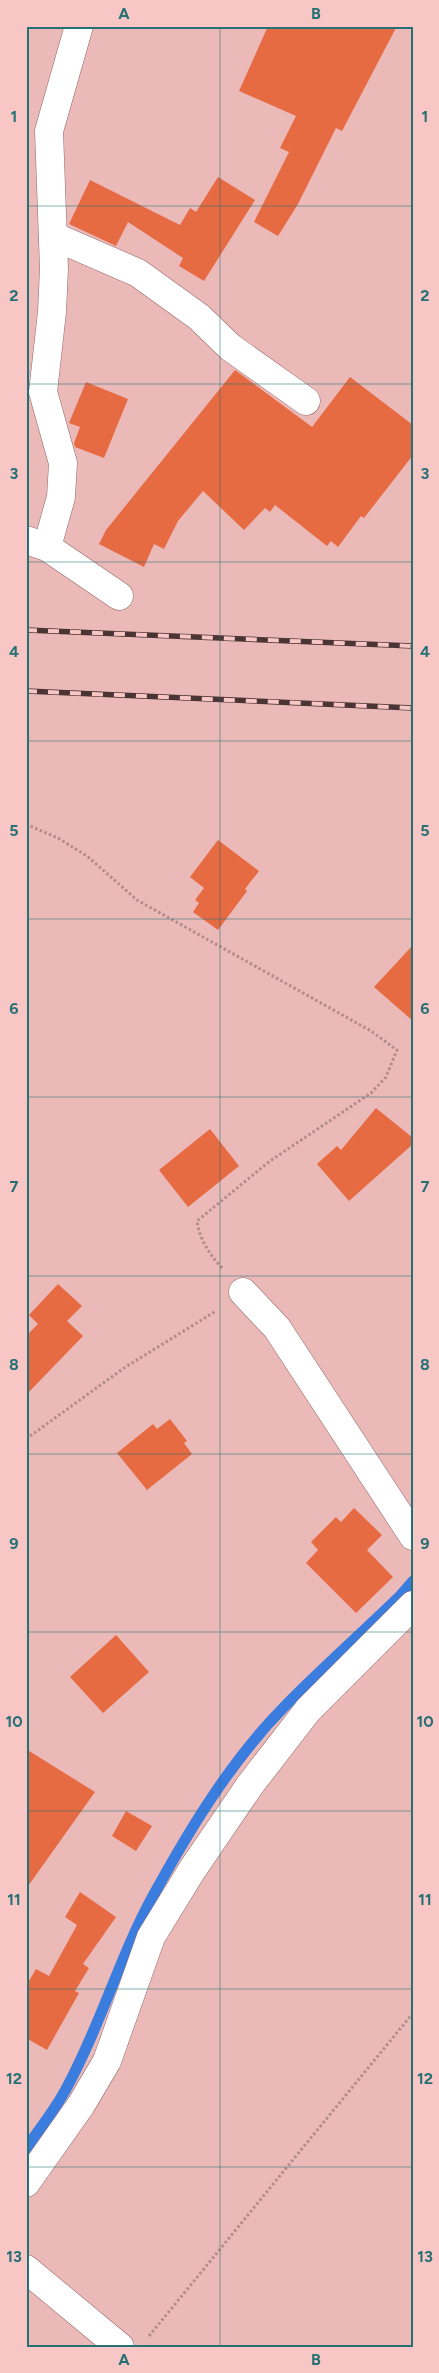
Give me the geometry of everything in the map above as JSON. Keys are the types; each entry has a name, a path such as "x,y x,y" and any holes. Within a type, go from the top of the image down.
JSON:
{"street":[{"path":"79,26 49,131 53,236 52,312 43,392 63,463 61,497 36,543 118,596"},
{"path":"53,236 138,273 199,317 230,347 306,401"},
{"path":"243,1292 277,1328 413,1536"},
{"path":"26,2183 81,2105 107,2061 151,1937 192,1870 250,1785 308,1710 413,1605"},
{"path":"26,2269 120,2347"}],"path":[{"path":"26,824 58,838 87,856 137,900 371,1031 397,1050 386,1077 371,1093 270,1161 197,1221 200,1236 212,1257 243,1292 194,1327 124,1368 26,1439"},
{"path":"147,2339 413,2013"}],"building":[{"path":"268,26 397,26 342,131 336,128 298,204 278,236 254,222 289,152 280,148 296,116 239,91"},
{"path":"218,177 255,200 204,281 179,266 183,258 128,222 116,246 69,224 90,180 180,225 190,208 196,212"},
{"path":"235,370 312,427 350,377 413,425 413,455 364,518 361,516 338,547 331,541 327,546 275,505 270,512 265,508 244,530 203,491 178,521 164,549 154,544 144,567 99,544 106,530"},
{"path":"86,382 128,399 104,458 75,447 74,443 80,427 69,423"},
{"path":"218,840 259,871 245,889 247,891 218,930 193,912 199,903 195,900 204,888 190,877"},
{"path":"413,945 413,1021 374,987"},
{"path":"376,1108 413,1138 413,1144 349,1201 317,1164 337,1146 341,1150"},
{"path":"210,1129 239,1166 188,1207 159,1170"},
{"path":"58,1284 82,1306 67,1321 83,1336 26,1395 26,1336 38,1324 29,1315"},
{"path":"170,1419 187,1441 184,1443 192,1454 147,1490 117,1453 153,1424 157,1429"},
{"path":"354,1508 382,1535 367,1550 393,1577 356,1613 306,1563 318,1550 311,1542 336,1517 341,1522"},
{"path":"116,1635 149,1672 103,1713 70,1677"},
{"path":"26,1749 95,1792 26,1889"},
{"path":"126,1811 152,1826 136,1851 112,1836"},
{"path":"80,1892 116,1917 83,1964 89,1968 75,1991 79,1993 47,2050 26,2038 26,1986 36,1969 49,1976 77,1925 65,1917"}],"waterway":[{"path":"26,2149 66,2089 89,2041 141,1920 181,1846 212,1797 246,1750 284,1707 399,1597 413,1581"}],"railway":[{"path":"26,630 413,646"},
{"path":"26,691 413,708"}]}
